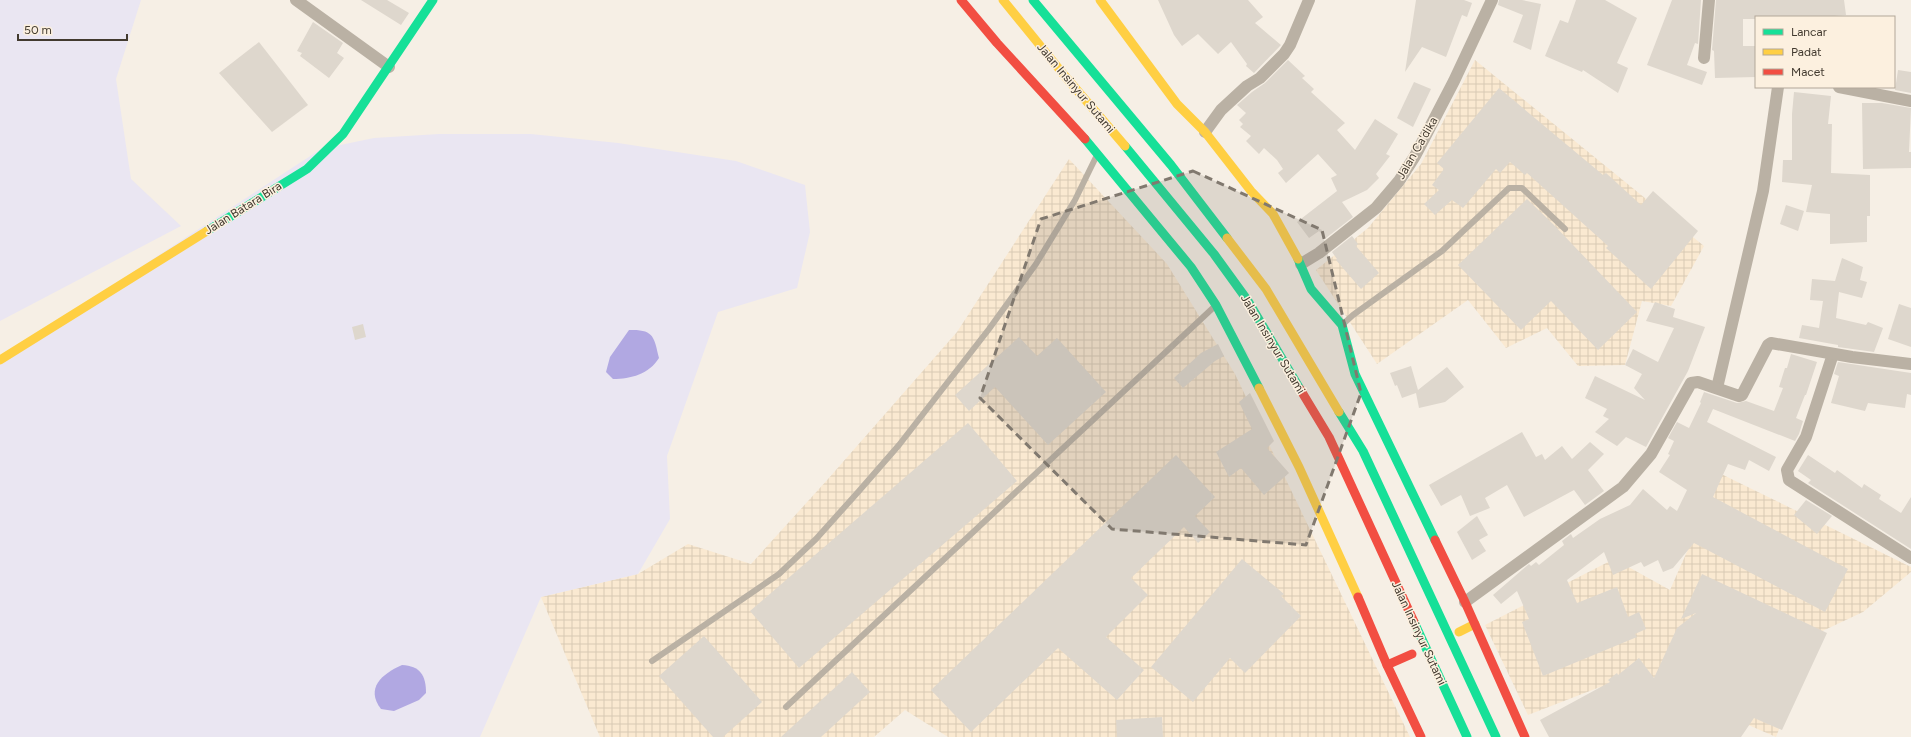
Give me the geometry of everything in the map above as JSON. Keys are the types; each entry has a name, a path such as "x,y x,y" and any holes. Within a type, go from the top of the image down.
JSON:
{"main road":[{"name":"Jalan Batara Bira","path":"0,360 307,169 343,134 389,67 432,0"},
{"path":"961,0 997,43 1098,153 1191,267 1216,305 1299,467 1338,551 1386,665 1421,737"},
{"name":"Jalan Insinyur Sutami","path":"1003,0 1064,75 1158,184 1214,254 1248,301 1329,437 1467,737"},
{"name":"Jalan Insinyur Sutami","path":"1033,0 1172,164 1266,289 1363,452 1496,737"},
{"path":"1100,0 1177,104 1205,132 1251,191 1273,214 1301,264 1311,289 1342,325 1356,374 1465,602 1526,737"},
{"path":"1459,632 1475,624"},
{"path":"1386,665 1412,654"}],"street":[{"path":"296,0 389,67"},
{"path":"1205,132 1221,110 1247,86 1260,78 1284,54 1290,45 1309,0"},
{"name":"Jalan Ca'dika","path":"1301,264 1319,253 1376,208 1399,181 1415,156 1454,82 1492,0"},
{"path":"1704,58 1709,0"},
{"path":"1717,388 1762,191 1778,88"},
{"path":"1844,88 1911,101"},
{"path":"1465,602 1623,487 1650,454 1691,383 1698,382 1739,396 1742,395 1768,345 1771,343 1834,354 1911,364"},
{"path":"1834,354 1806,437 1787,470 1789,480 1911,558"}],"lane":[{"path":"652,661 779,574 810,545 859,491 903,439 989,329 1036,264 1074,200 1098,153"},
{"path":"1342,325 1353,315 1442,251 1509,188 1522,188 1565,229"},
{"path":"786,708 1216,305"}],"highlighted area":[{"path":"1193,171 1322,230 1361,393 1306,545 1112,529 980,398 1041,219"}],"shaded area":[{"path":"0,0 141,0 116,79 131,179 181,226 0,321"},
{"path":"1475,60 1704,246 1671,306 1642,301 1625,365 1578,366 1547,328 1506,348 1468,300 1377,364 1316,270 1368,228 1421,164"},
{"path":"439,134 531,134 618,143 736,161 805,185 810,232 797,288 718,312 667,456 670,519 638,574 541,597 480,737 0,737 0,359 321,149 374,138"},
{"path":"1069,159 1167,264 1235,374 1410,737 948,737 905,710 874,737 600,737 541,597 638,574 688,544 751,564 957,332"},
{"path":"629,330 644,331 652,336 659,358 645,372 633,377 613,379 606,372 610,357"},
{"path":"1713,470 1911,567 1911,572 1863,612 1816,634 1776,737 1663,688 1638,725 1600,687 1528,715 1485,625 1614,559 1670,590 1693,538"},
{"path":"402,665 413,667 421,673 425,681 426,693 419,700 394,711 381,709 376,701 375,688 382,677"}],"building":[{"path":"361,0 387,0 409,13 401,25"},
{"path":"1158,0 1248,0 1263,17 1255,23 1281,45 1254,73 1246,66 1247,64 1231,42 1218,54 1198,34 1182,46 1174,35"},
{"path":"1416,0 1464,0 1472,3 1467,17 1462,15 1446,57 1422,47 1405,72"},
{"path":"1499,0 1522,0 1541,4 1531,50 1513,42 1523,15 1498,5"},
{"path":"1576,0 1605,0 1637,18 1617,63 1628,68 1618,93 1583,70 1582,72 1545,56 1560,20 1568,23"},
{"path":"1672,0 1701,0 1698,44 1695,43 1687,65 1707,72 1702,85 1647,65"},
{"path":"1716,0 1844,0 1846,15 1755,16 1755,19 1743,19 1743,46 1755,46 1755,77 1715,78 1714,51 1712,50"},
{"path":"313,22 343,43 337,53 344,58 329,78 300,56 302,53 297,51"},
{"path":"259,42 308,105 272,132 219,73"},
{"path":"1288,60 1305,76 1302,78 1314,89 1311,92 1345,123 1337,130 1355,150 1375,119 1398,134 1386,154 1390,156 1376,174 1379,178 1367,190 1342,202 1353,217 1326,238 1319,231 1309,238 1297,222 1337,191 1331,178 1337,175 1318,154 1286,183 1278,173 1283,169 1277,160 1264,148 1259,154 1246,141 1251,136 1240,127 1243,124 1239,120 1246,113 1237,105 1265,83"},
{"path":"1898,70 1911,72 1911,93 1895,90"},
{"path":"1414,82 1431,89 1413,127 1397,118"},
{"path":"1499,88 1603,175 1606,173 1641,205 1653,191 1698,231 1651,289 1606,248 1608,246 1527,173 1525,175 1510,162 1500,173 1496,169 1463,208 1452,200 1435,215 1424,204 1439,190 1432,185 1444,169 1437,163"},
{"path":"1794,92 1831,96 1828,124 1832,124 1831,173 1870,175 1870,216 1867,216 1867,242 1830,244 1830,214 1806,212 1812,185 1782,182 1783,160 1792,160 1792,114"},
{"path":"1862,103 1882,103 1911,108 1909,152 1911,152 1911,168 1863,169"},
{"path":"1527,199 1637,312 1598,350 1551,301 1521,330 1458,265"},
{"path":"1786,205 1804,211 1798,231 1780,224"},
{"path":"1352,236 1358,244 1356,246 1379,273 1361,289 1336,260 1337,259 1332,252"},
{"path":"1842,258 1863,267 1860,280 1867,282 1862,298 1839,292 1836,318 1866,325 1868,322 1883,328 1874,352 1838,347 1838,345 1799,338 1802,325 1819,328 1823,301 1810,300 1812,279 1835,281"},
{"path":"1655,302 1675,309 1673,317 1705,327 1688,371 1646,447 1626,437 1617,446 1595,432 1609,419 1603,416 1607,409 1585,398 1595,376 1645,400 1634,388 1642,374 1625,365 1633,349 1658,362 1674,328 1646,321"},
{"path":"1899,304 1911,308 1911,347 1888,339"},
{"path":"363,324 366,337 355,340 352,327"},
{"path":"1019,337 1037,356 1057,338 1106,392 1048,445 995,387 969,411 955,395"},
{"path":"1218,344 1224,356 1215,361 1183,388 1174,378 1201,353"},
{"path":"1791,354 1817,362 1806,395 1796,418 1803,421 1799,434 1795,441 1713,409 1707,422 1776,457 1769,471 1749,460 1745,470 1728,464 1713,497 1848,569 1825,612 1694,543 1673,568 1663,572 1658,560 1644,567 1641,562 1613,575 1604,552 1567,580 1577,603 1617,587 1628,617 1639,612 1646,629 1635,634 1637,637 1543,676 1522,622 1529,619 1517,591 1501,604 1493,595 1529,564 1531,566 1536,562 1539,565 1564,545 1562,541 1571,534 1573,538 1600,519 1630,505 1643,489 1667,510 1670,506 1677,511 1687,490 1659,472 1670,455 1668,454 1674,441 1668,438 1677,422 1689,428 1701,403 1700,402 1704,392 1737,403 1746,401 1774,411 1783,388 1779,387"},
{"path":"1838,362 1911,373 1911,395 1907,394 1905,408 1868,403 1865,411 1831,403 1839,376 1834,374"},
{"path":"1411,366 1418,390 1447,367 1464,387 1445,402 1419,408 1416,393 1402,398 1390,373"},
{"path":"1250,393 1274,441 1267,448 1289,473 1264,495 1241,468 1229,477 1216,452 1252,429 1239,402"},
{"path":"968,423 1017,481 799,668 750,611"},
{"path":"1522,432 1536,457 1542,454 1545,460 1562,446 1572,459 1590,442 1604,454 1588,470 1604,491 1585,505 1574,490 1524,517 1507,485 1485,498 1490,508 1470,516 1461,495 1441,506 1429,485"},
{"path":"1176,455 1215,497 1195,516 1210,532 1198,543 1184,527 1131,578 1148,595 1106,637 1144,670 1117,700 1058,648 971,732 931,690"},
{"path":"1808,455 1835,473 1837,470 1862,488 1864,484 1881,495 1879,499 1901,513 1911,497 1911,549 1808,483 1811,480 1798,471"},
{"path":"1806,500 1832,516 1817,534 1794,515"},
{"path":"1477,516 1488,535 1479,540 1486,551 1472,560 1457,532"},
{"path":"1242,559 1284,594 1281,596 1301,616 1245,673 1230,658 1193,702 1151,667"},
{"path":"1702,574 1827,633 1782,730 1754,718 1741,737 1549,737 1540,720 1610,682 1608,680 1617,673 1618,675 1639,658 1654,678 1677,628 1696,613 1681,619"},
{"path":"704,636 762,702 723,737 713,737 659,676"},
{"path":"852,672 870,692 821,737 781,737"},
{"path":"1162,717 1163,737 1117,737 1116,720"}],"traffic: fast":[{"path":"207,231 307,169 343,134 433,0"},
{"path":"1033,0 1171,165 1227,238"},
{"path":"1085,139 1191,267 1216,305 1259,388"},
{"path":"1125,146 1214,254 1248,301 1300,389"},
{"path":"1298,259 1311,289 1342,325 1355,374 1435,540"},
{"path":"1339,412 1363,451 1496,737"},
{"path":"1414,622 1467,737"}],"traffic: slow":[{"path":"1003,0 1064,75 1125,146"},
{"path":"1100,0 1177,104 1205,132 1251,191 1273,214 1298,259"},
{"path":"0,360 207,231"},
{"path":"1227,238 1266,289 1339,412"},
{"path":"1259,388 1299,467 1358,597"},
{"path":"1459,632 1475,624"}],"traffic: jam":[{"path":"961,0 997,43 1085,139"},
{"path":"1300,389 1329,437 1414,622"},
{"path":"1435,540 1465,602 1525,737"},
{"path":"1358,597 1387,665 1421,737"},
{"path":"1387,665 1412,654"}]}
